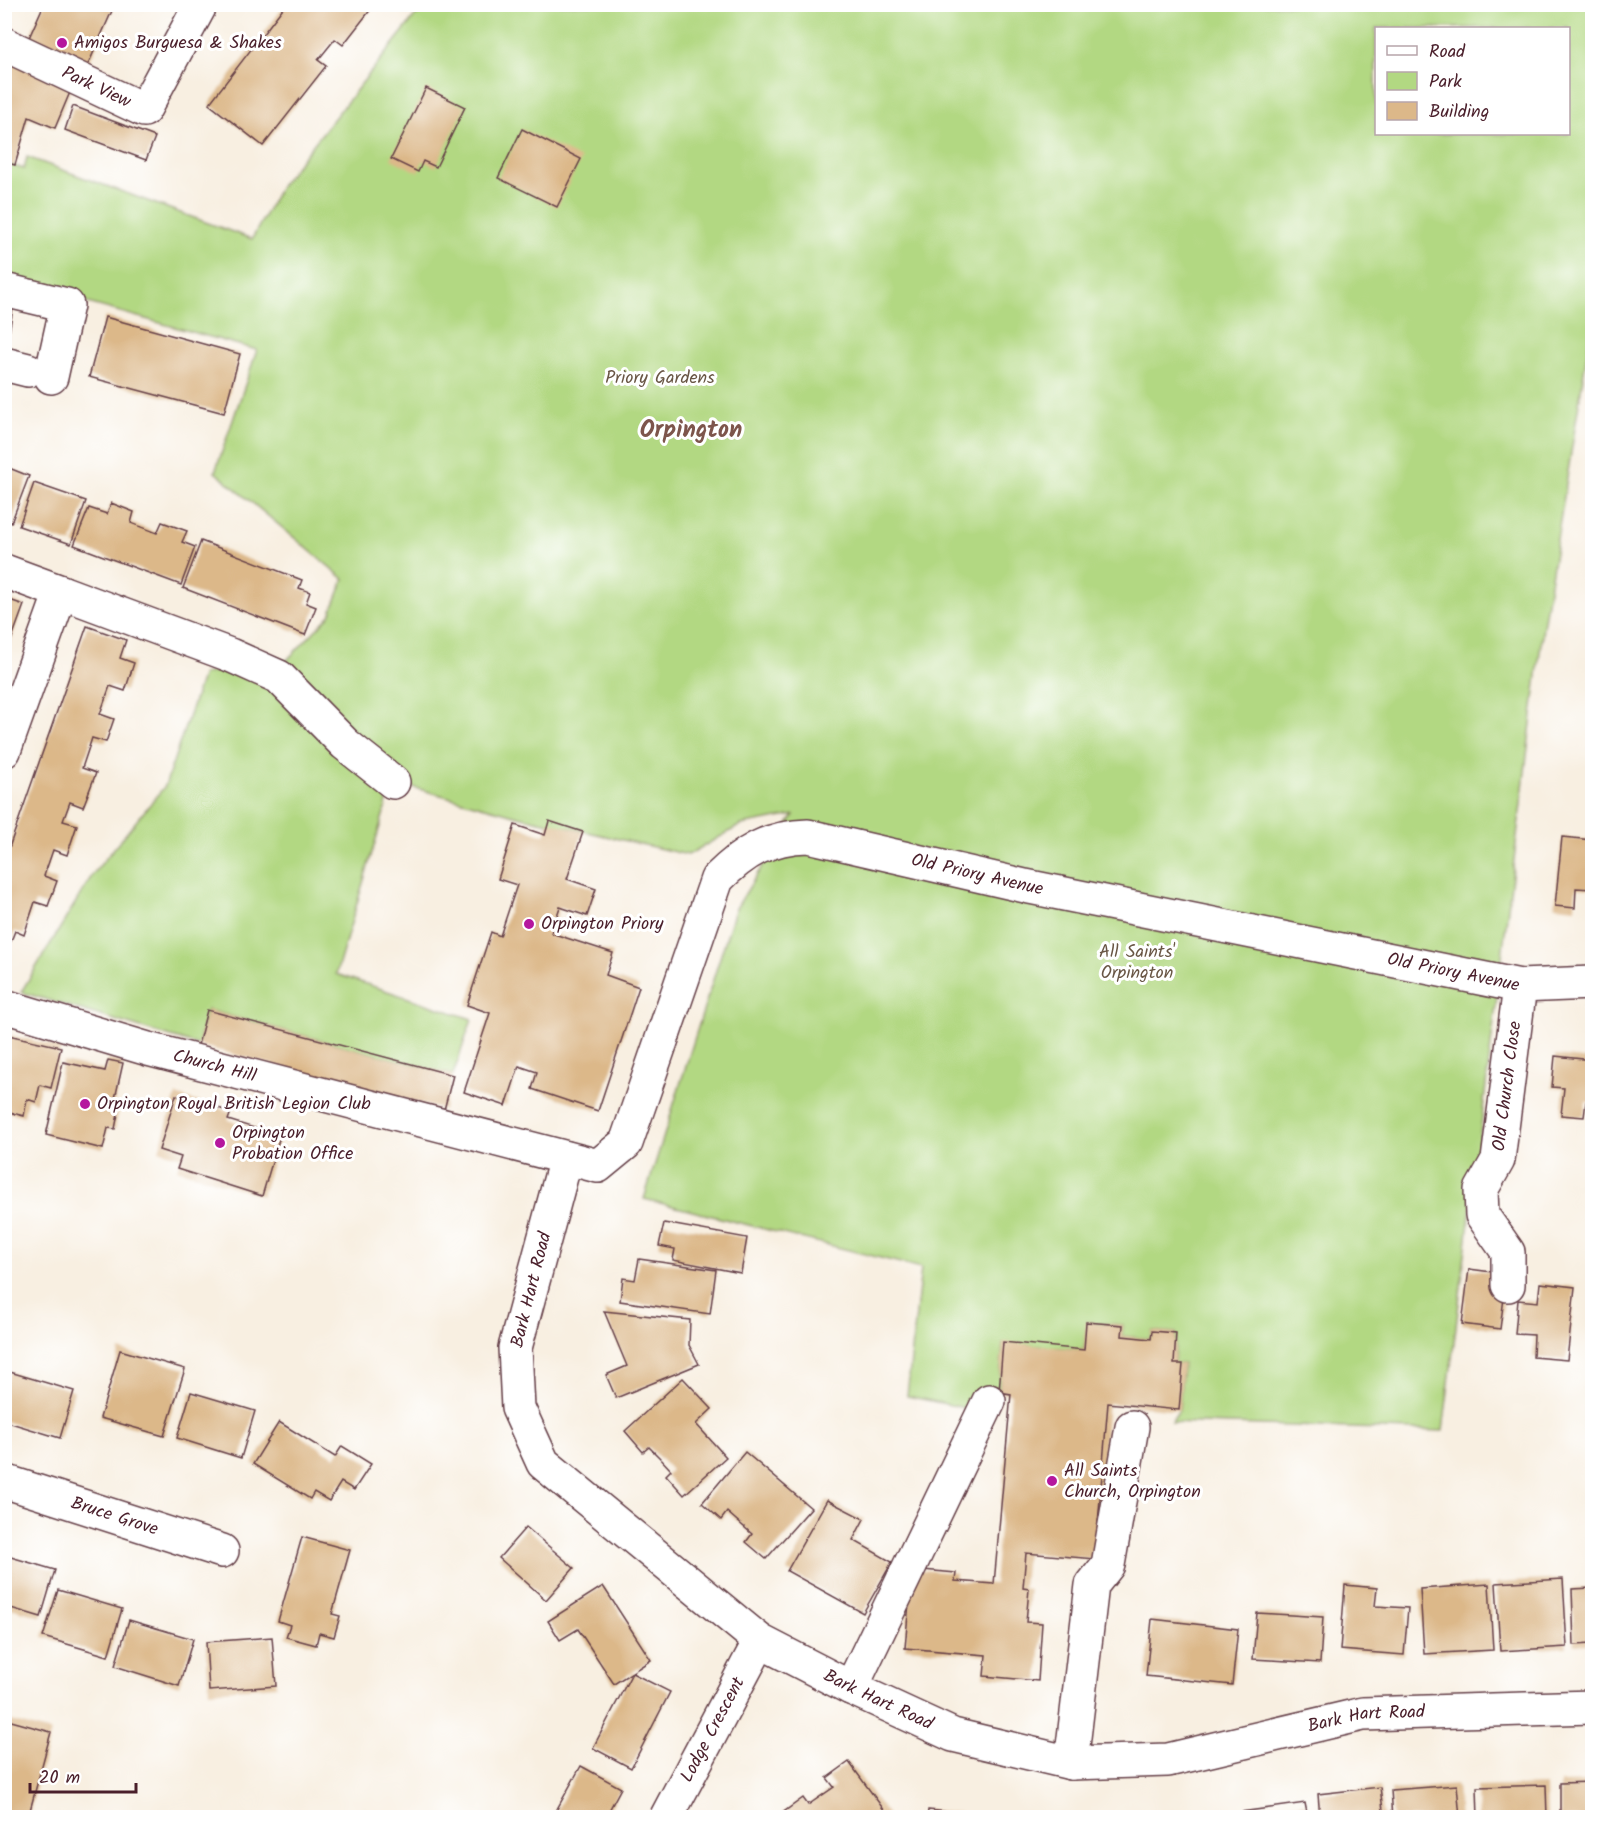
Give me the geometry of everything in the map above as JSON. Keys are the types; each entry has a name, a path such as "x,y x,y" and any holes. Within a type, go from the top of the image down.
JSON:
{"street":[{"name":"Park View","path":"4,44 144,110 201,4"},
{"path":"4,290 67,305 28,370"},
{"path":"4,571 230,655 279,677 345,744 393,782"},
{"path":"4,751 62,592"},
{"name":"Old Priory Avenue","path":"566,1158 598,1166 626,1143 717,879 738,858 783,837 808,836 1025,886 1520,986 1593,983"},
{"name":"Old Church Close","path":"1508,1285 1508,1252 1482,1215 1481,1190 1498,1160 1520,986"},
{"name":"Church Hill","path":"4,1006 148,1049 566,1158"},
{"name":"Bark Hart Road","path":"566,1158 515,1348 518,1408 543,1463 760,1641 851,1688 953,1735 1071,1763 1168,1760 1363,1714 1593,1707"},
{"path":"851,1688 989,1401"},
{"path":"1071,1763 1092,1585 1108,1565 1132,1427"},
{"name":"Bruce Grove","path":"4,1482 222,1551"},
{"name":"Lodge Crescent","path":"666,1818 760,1641"}],"green space":[{"path":"424,5 1592,5 1592,322 1543,627 1443,1431 1171,1422 1179,1410 1183,1364 1174,1364 1176,1333 1152,1331 1151,1339 1122,1336 1123,1325 1087,1322 1084,1350 1003,1343 999,1392 974,1410 907,1396 921,1268 644,1199 735,910 794,815 741,825 688,855 518,816 393,782 336,974 472,1019 453,1075 207,1010 198,1045 21,992 93,874 165,786 203,674 286,661 330,615 344,579 215,472 257,350 5,280 4,163 24,169 27,157 252,239 281,185"}],"building":[{"name":"Amigos Burguesa & Shakes","path":"44,4 115,4 87,67 24,49"},
{"path":"286,4 375,4 343,45 335,39 318,60 326,66 263,146 209,104"},
{"path":"4,57 73,85 55,128 29,117 15,165 4,162"},
{"path":"426,88 465,107 436,167 423,161 418,172 391,159"},
{"path":"73,106 155,137 146,160 65,130"},
{"path":"522,129 581,159 557,207 498,178"},
{"path":"4,306 13,307 8,340 4,339"},
{"path":"105,317 240,354 224,413 89,377"},
{"path":"4,466 29,476 11,523 4,520"},
{"path":"34,483 86,501 71,544 19,526"},
{"path":"111,503 134,512 131,523 157,533 162,522 187,531 182,542 195,547 181,585 74,545 89,508 107,514"},
{"path":"201,541 302,580 299,588 310,592 306,603 316,607 305,635 183,588"},
{"path":"4,598 24,605 5,657 4,657"},
{"path":"87,626 126,640 120,658 134,663 125,691 110,686 100,714 114,719 106,742 92,738 82,768 96,773 83,807 70,802 63,821 77,825 67,855 53,850 44,876 57,881 48,906 35,902 24,935 15,931 11,941 4,938 4,862"},
{"path":"549,821 583,832 567,879 596,889 587,916 560,907 551,933 613,953 606,975 639,987 598,1111 532,1089 537,1072 519,1066 506,1106 464,1092 490,1013 467,1005 491,932 500,936 517,885 498,879 515,825 545,835"},
{"path":"1562,837 1592,840 1592,889 1576,888 1575,908 1555,906"},
{"path":"207,1010 453,1075 444,1110 198,1045"},
{"path":"4,1034 61,1047 51,1088 40,1085 36,1102 27,1099 24,1116 4,1111"},
{"path":"1555,1056 1592,1060 1592,1103 1586,1102 1584,1117 1561,1115 1564,1088 1552,1087"},
{"name":"Orpington Royal British Legion Club","path":"108,1060 123,1063 114,1103 120,1104 115,1129 108,1128 103,1149 46,1135 63,1062 105,1071"},
{"name":"Orpington Probation Office","path":"176,1095 231,1112 228,1120 280,1136 262,1196 177,1169 181,1157 159,1150"},
{"path":"664,1223 747,1238 741,1273 673,1260 675,1249 659,1246"},
{"path":"639,1259 716,1270 710,1314 620,1301 623,1278 635,1280"},
{"path":"1469,1269 1507,1274 1500,1329 1462,1324"},
{"path":"1540,1283 1575,1287 1567,1360 1533,1357 1534,1335 1515,1334 1518,1300 1538,1302"},
{"path":"604,1311 690,1320 689,1345 699,1364 616,1398 606,1375 627,1366"},
{"name":"All Saints Church, Orpington","path":"1086,1322 1123,1325 1122,1336 1151,1339 1152,1331 1176,1333 1174,1364 1183,1364 1179,1410 1108,1403 1095,1559 1026,1553 1023,1588 1029,1589 1026,1622 1042,1623 1038,1681 984,1676 986,1655 905,1648 912,1569 956,1573 955,1581 994,1584 1011,1394 999,1392 1003,1342 1084,1350"},
{"path":"120,1350 185,1369 164,1436 100,1418"},
{"path":"10,1372 74,1391 60,1438 4,1421 4,1390"},
{"path":"683,1378 712,1409 696,1424 726,1457 684,1495 666,1475 671,1470 649,1447 643,1452 625,1431"},
{"path":"191,1392 255,1411 241,1458 177,1438"},
{"path":"279,1422 335,1457 342,1446 371,1464 354,1490 341,1482 329,1501 314,1492 310,1499 253,1464"},
{"path":"745,1452 811,1508 766,1559 746,1542 752,1534 727,1512 721,1520 702,1503"},
{"path":"827,1500 864,1519 853,1540 892,1562 863,1613 787,1571"},
{"path":"526,1527 574,1568 546,1600 499,1558"},
{"path":"302,1537 350,1550 332,1614 340,1616 334,1637 319,1633 316,1645 286,1637 290,1625 278,1621"},
{"path":"4,1555 55,1570 41,1617 4,1606"},
{"path":"1563,1579 1567,1647 1500,1651 1496,1583"},
{"path":"1489,1584 1493,1650 1424,1654 1420,1589"},
{"path":"1345,1585 1377,1588 1375,1606 1408,1608 1404,1655 1340,1650"},
{"path":"603,1586 651,1660 614,1684 578,1629 560,1640 548,1621"},
{"path":"1592,1588 1592,1644 1574,1645 1572,1589"},
{"path":"58,1590 122,1609 108,1656 43,1637"},
{"path":"1257,1613 1323,1617 1320,1663 1253,1659"},
{"path":"1152,1619 1238,1629 1232,1685 1146,1676"},
{"path":"129,1620 193,1639 179,1686 115,1666"},
{"path":"272,1637 276,1686 209,1691 206,1642"},
{"path":"632,1673 670,1692 631,1768 593,1748"},
{"path":"4,1719 51,1732 28,1818 4,1818"},
{"path":"849,1762 890,1818 784,1818 781,1814 803,1798 808,1805 834,1787 827,1778"},
{"path":"581,1766 621,1788 606,1816 552,1818"},
{"path":"1592,1782 1592,1818 1560,1818 1560,1783"},
{"path":"1457,1785 1460,1818 1393,1818 1391,1790"},
{"path":"1546,1785 1547,1818 1478,1818 1477,1787"},
{"path":"1380,1787 1384,1818 1320,1818 1318,1794"},
{"path":"1305,1803 1308,1818 1242,1818 1241,1812"},
{"path":"928,1810 992,1816 991,1818 927,1818"}],"place":[{"name":"Amigos Burguesa & Shakes","path":"62,43"},
{"name":"Orpington Priory","path":"529,924"},
{"name":"Orpington Royal British Legion Club","path":"85,1104"},
{"name":"Orpington Probation Office","path":"220,1143"},
{"name":"All Saints Church, Orpington","path":"1052,1481"}],"district":[{"name":"Orpington","path":"691,430"}],"park label":[{"name":"Priory Gardens","path":"660,378"},
{"name":"All Saints' Orpington","path":"1137,962"}]}
